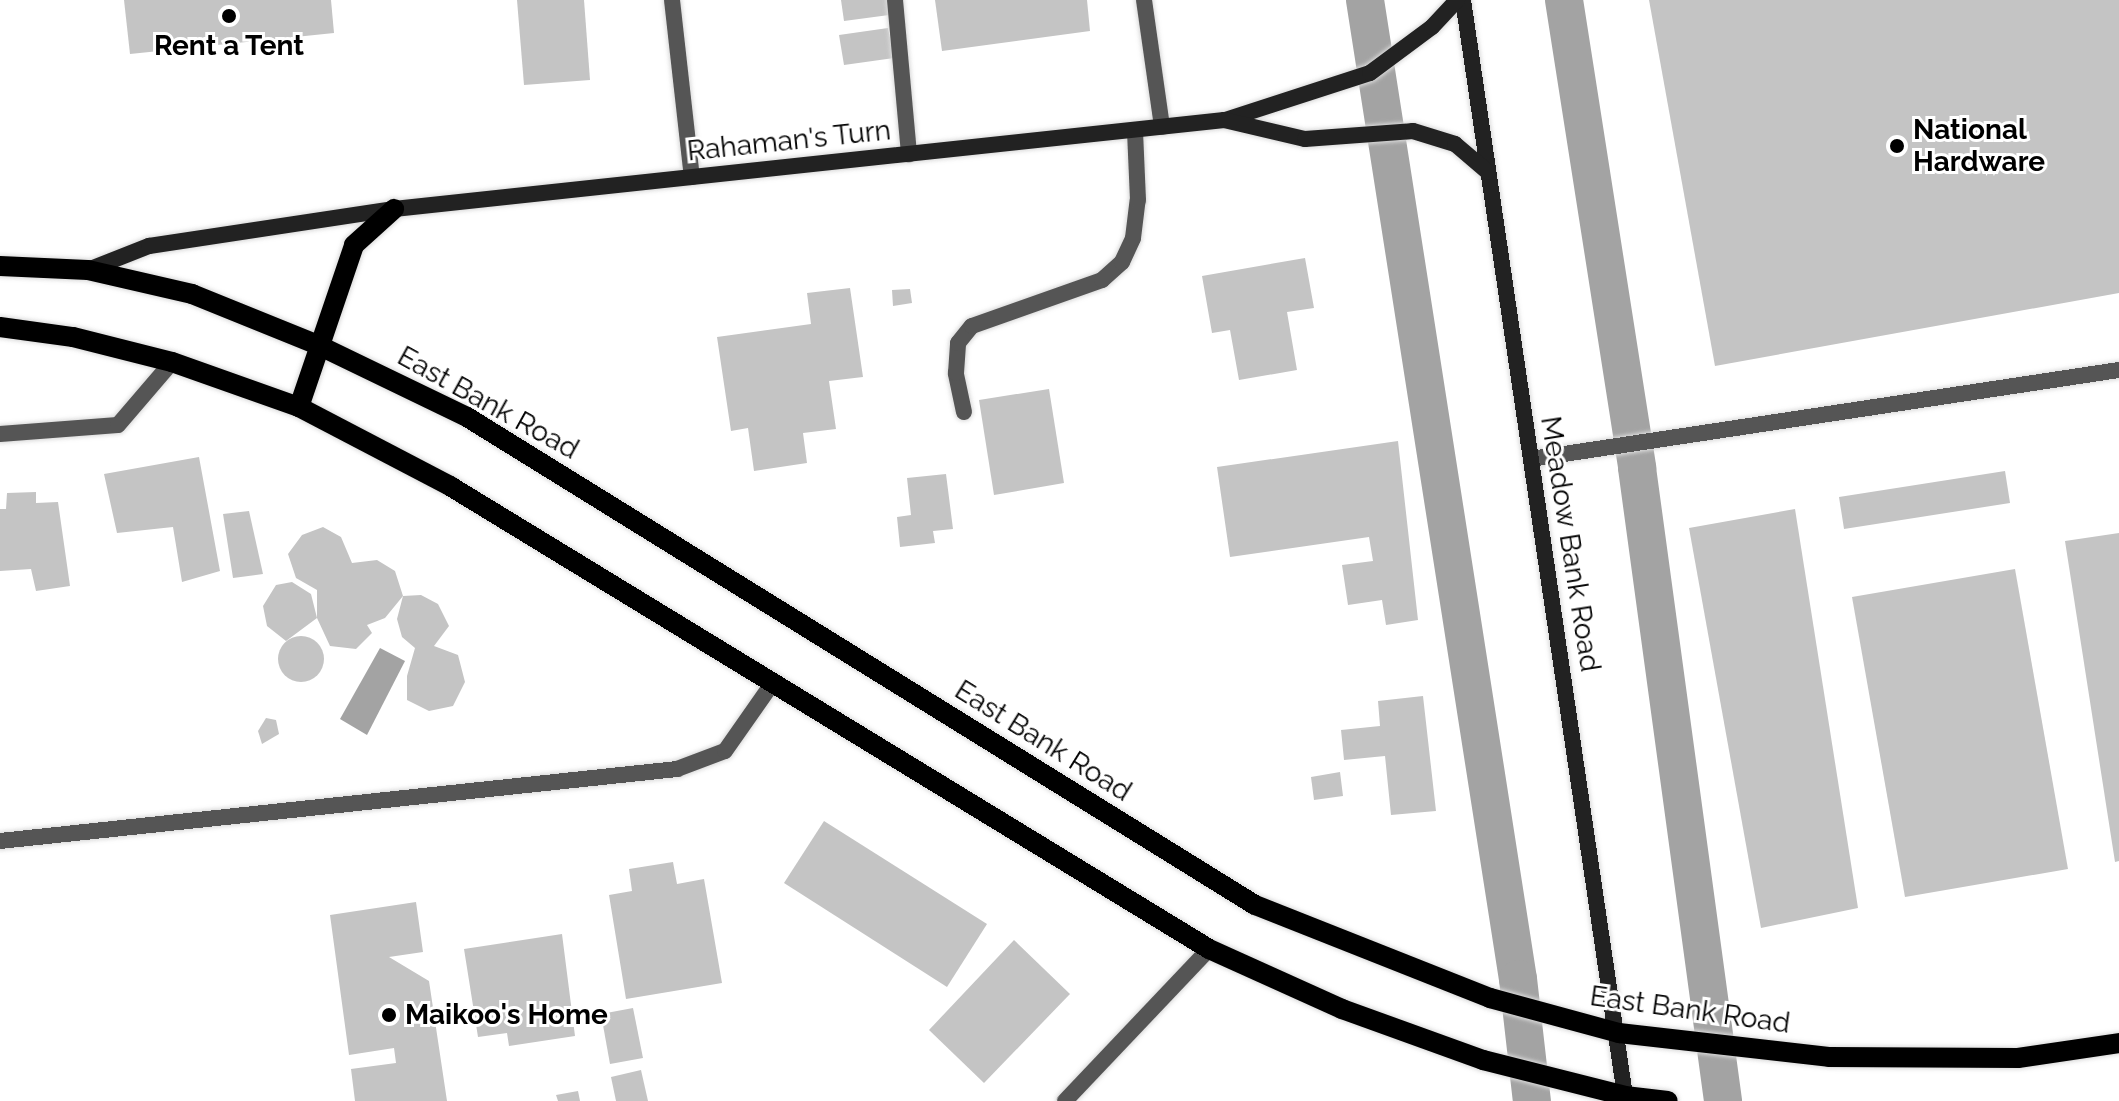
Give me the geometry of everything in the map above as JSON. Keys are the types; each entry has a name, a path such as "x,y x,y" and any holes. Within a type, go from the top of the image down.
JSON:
{"main road":[{"path":"1224,120 1370,73 1432,27 1460,0"},
{"name":"Meadow Bank Road","path":"1460,0 1619,1033 1625,1096"},
{"name":"Rahaman's Turn","path":"88,270 149,246 394,209 1224,120 1305,139 1413,131 1455,144 1488,172"},
{"path":"299,407 354,245 394,209"},
{"name":"East Bank Road","path":"0,266 88,270 192,294 318,345 467,417 1255,905 1490,998 1619,1033 1829,1057 2018,1058 2119,1043"},
{"path":"0,327 73,337 172,362 299,407 450,486 1209,949 1342,1009 1483,1060 1625,1096 1668,1101"}],"street":[{"path":"672,0 692,177"},
{"path":"895,0 909,154"},
{"path":"1144,0 1162,127"},
{"path":"964,412 956,373 958,343 972,326 1102,280 1122,262 1133,238 1138,200 1135,130"},
{"path":"0,434 118,425 172,362"},
{"path":"1531,459 2119,370"},
{"path":"0,841 677,769 725,751 774,681"},
{"path":"1065,1101 1209,949"}],"shaded area":[{"path":"380,648 405,661 367,735 340,719"}],"building":[{"name":"Rent a Tent","path":"124,0 331,0 334,33 130,54"},
{"path":"517,0 584,0 590,80 524,85"},
{"path":"841,0 887,0 889,15 844,21"},
{"path":"935,0 1087,0 1090,31 942,51"},
{"name":"National Hardware","path":"1649,0 2119,0 2119,293 1715,366"},
{"path":"888,28 894,58 844,65 839,35"},
{"path":"1305,258 1314,308 1287,312 1297,370 1239,380 1230,330 1212,333 1202,276"},
{"path":"850,288 863,377 829,381 836,429 803,433 807,463 754,471 748,428 731,431 717,337 811,324 807,293"},
{"path":"910,289 912,303 893,306 892,290"},
{"path":"1049,389 1064,483 994,495 979,400"},
{"path":"1398,441 1418,620 1386,625 1382,600 1348,605 1342,565 1373,561 1369,537 1230,557 1217,467"},
{"path":"199,457 220,571 182,582 173,527 117,533 104,474"},
{"path":"2005,471 2010,503 1844,529 1839,497"},
{"path":"946,474 953,529 933,531 935,543 900,547 897,517 911,515 907,478"},
{"path":"36,492 36,503 58,502 70,586 36,591 31,569 0,571 0,509 6,509 7,493"},
{"path":"1795,509 1858,908 1761,928 1689,528"},
{"path":"249,511 263,574 233,578 223,514"},
{"path":"323,527 341,537 352,563 377,560 395,571 403,596 385,618 367,625 372,633 356,649 330,646 317,618 317,590 296,578 288,554 302,535"},
{"path":"2119,533 2119,861 2115,862 2065,541"},
{"path":"2015,569 2068,869 1905,897 1852,597"},
{"path":"292,582 311,594 317,618 286,641 267,626 263,606 276,585"},
{"path":"421,595 438,604 449,626 434,646 458,655 465,682 453,706 429,711 407,700 407,676 415,648 402,637 397,619 403,596"},
{"path":"301,636 317,643 324,659 317,675 301,682 285,675 278,659 285,643"},
{"path":"1423,696 1436,811 1391,815 1385,756 1344,760 1341,730 1380,726 1378,701"},
{"path":"266,718 276,720 279,734 262,744 258,731"},
{"path":"1340,772 1343,796 1314,800 1311,777"},
{"path":"824,821 987,924 947,987 784,883"},
{"path":"673,862 677,884 704,879 722,983 626,999 609,895 632,891 629,869"},
{"name":"Maikoo's Home","path":"416,902 423,952 389,957 429,981 447,1101 355,1101 351,1069 396,1063 394,1048 349,1055 330,915"},
{"path":"562,934 575,1036 509,1046 507,1033 478,1037 464,949"},
{"path":"1014,940 1070,994 984,1083 929,1030"},
{"path":"633,1008 643,1058 610,1064 601,1014"},
{"path":"641,1070 648,1101 616,1101 611,1077"},
{"path":"578,1091 580,1101 558,1101 556,1095"}],"waterway":[{"path":"1365,0 1518,979 1532,1101"},
{"path":"1564,0 1637,468 1723,1101"}],"place":[{"name":"Rent a Tent","path":"229,16"},
{"name":"National Hardware","path":"1897,146"},
{"name":"Maikoo's Home","path":"389,1015"}]}
